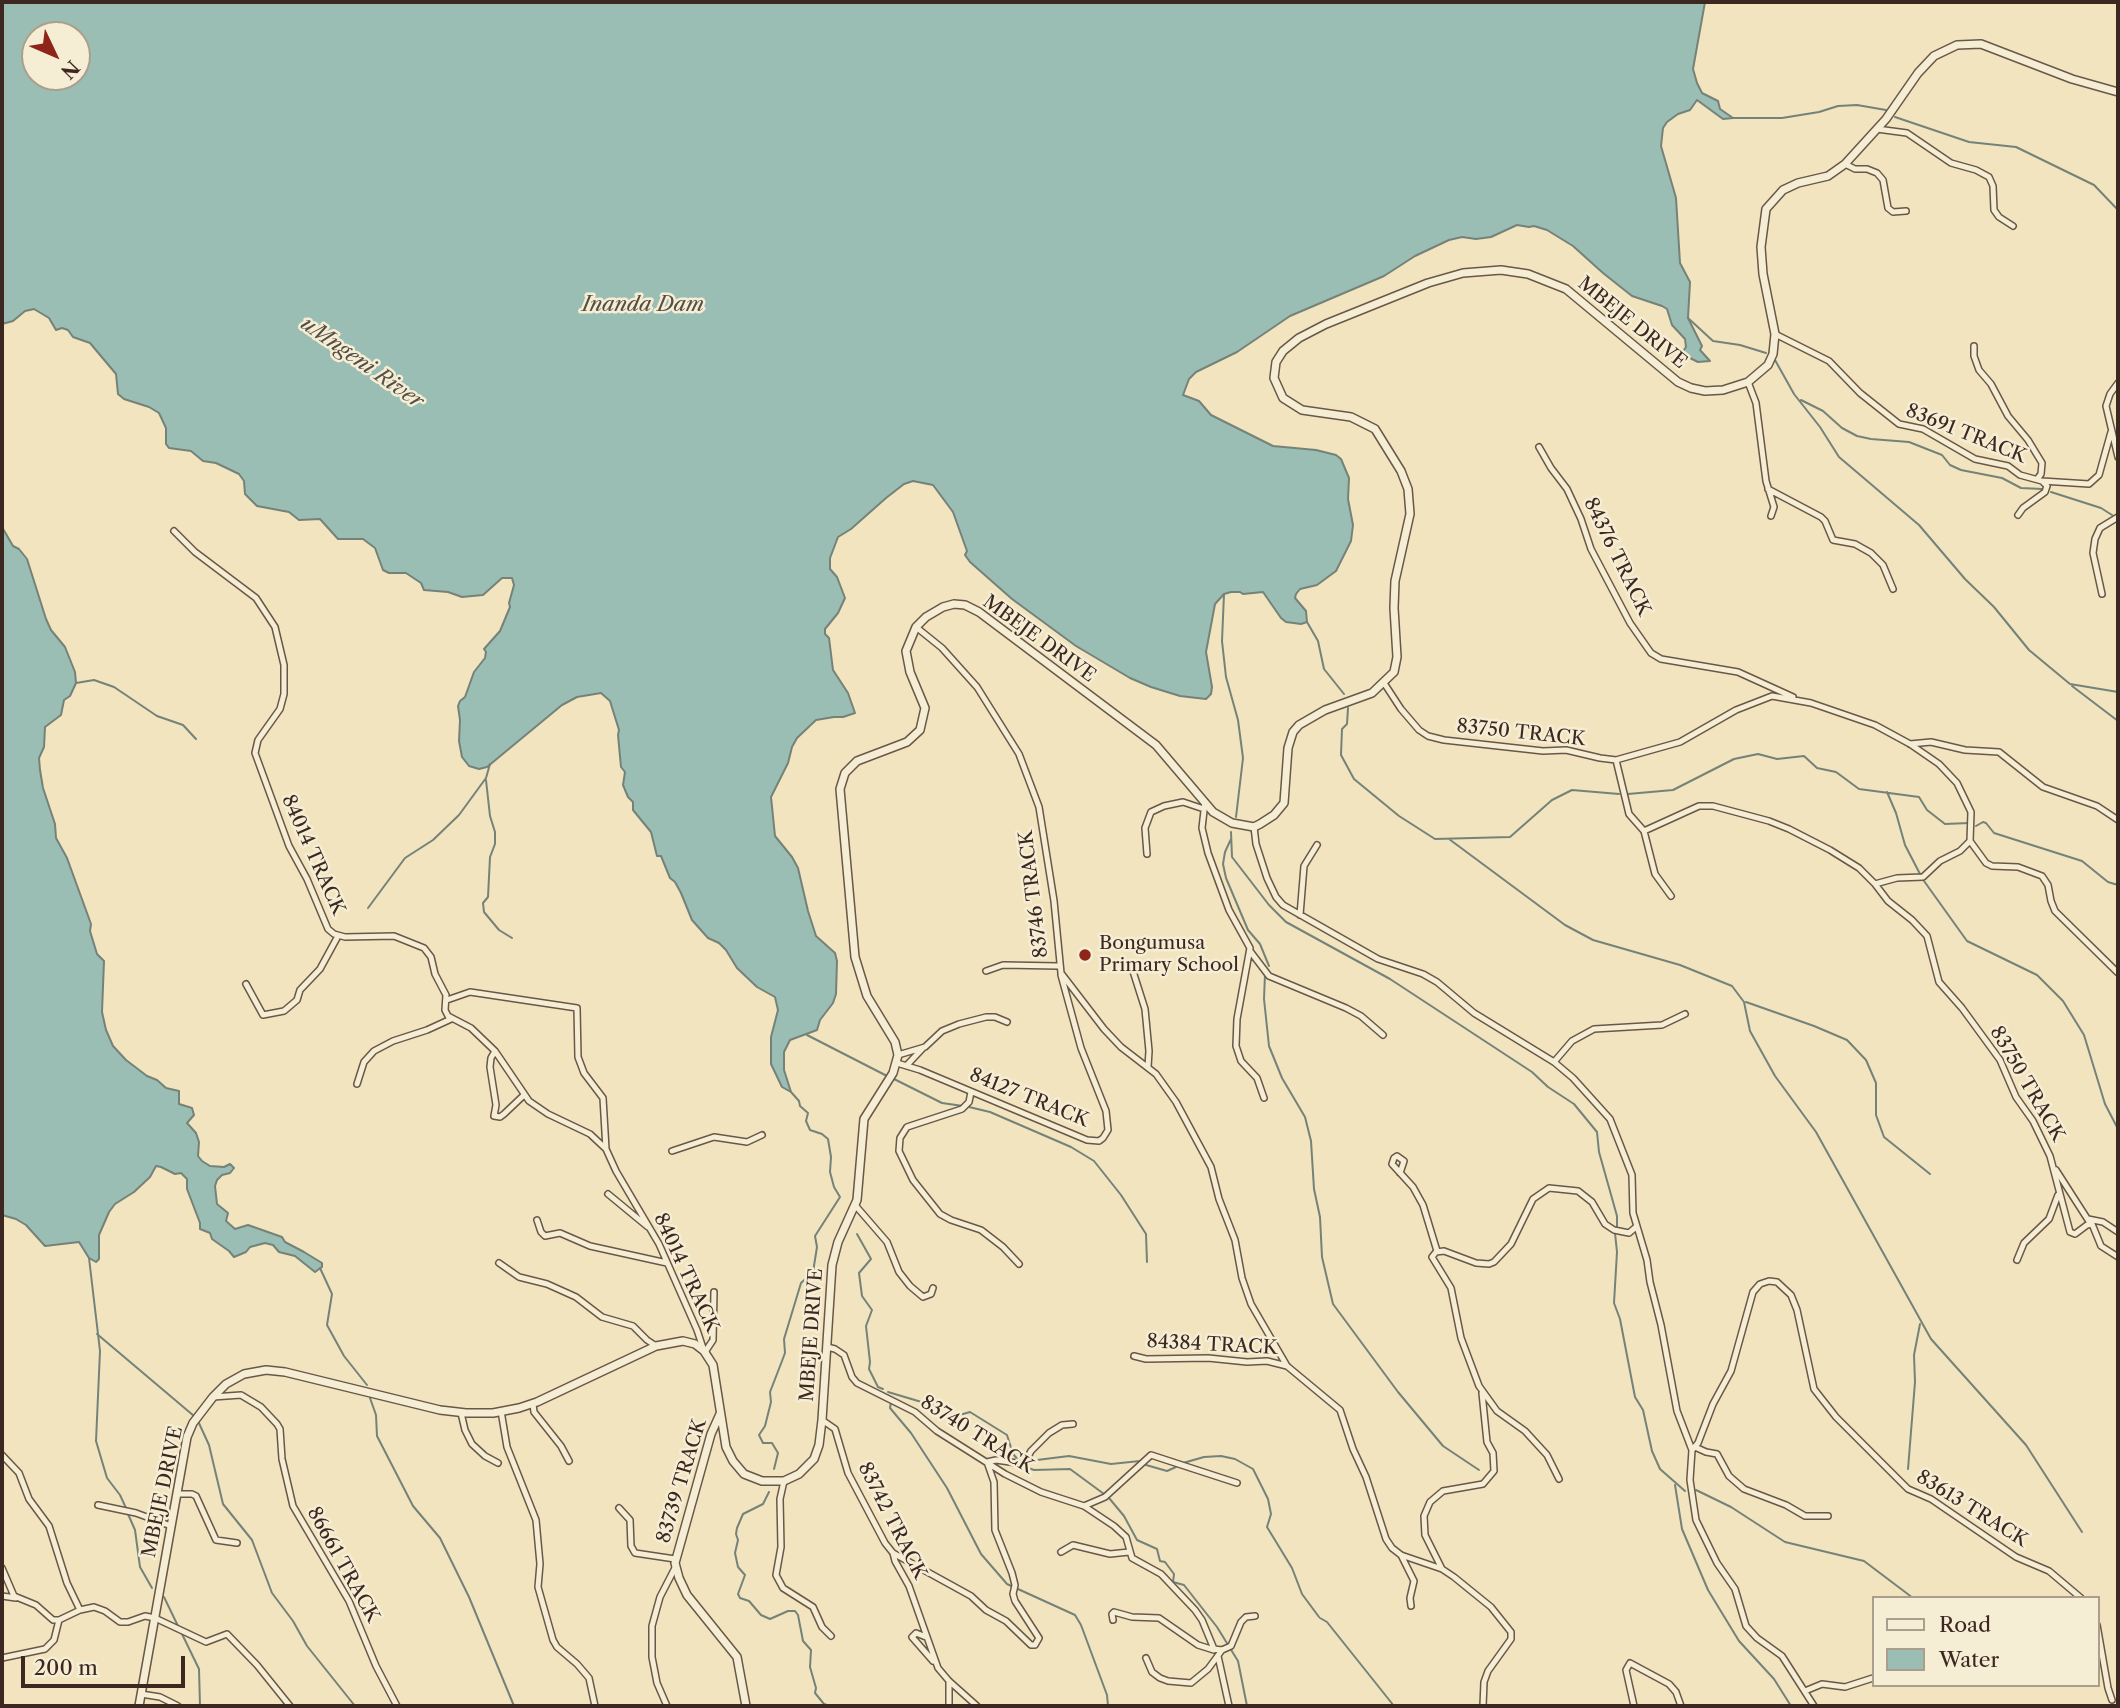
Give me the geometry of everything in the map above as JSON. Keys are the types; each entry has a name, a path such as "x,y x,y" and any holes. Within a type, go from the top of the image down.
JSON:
{"street":[{"path":"1772,516 1774,507 1763,470 1756,403 1748,382 1768,365 1773,354 1775,334 1763,274 1761,247 1766,209 1783,190 1798,183 1828,176 1845,164 1877,129 1918,73 1934,57 1957,45 1981,44 2073,79 2118,92"},
{"path":"1877,129 1907,133 1951,163 1989,177 1993,186 1994,210 2013,226"},
{"path":"1845,164 1855,169 1867,169 1877,173 1882,180 1888,208 1893,212 1906,211"},
{"name":"MBEJE DRIVE","path":"1384,683 1394,672 1397,657 1395,581 1410,514 1408,489 1401,471 1376,429 1351,417 1302,410 1283,398 1274,378 1276,362 1283,351 1299,338 1326,324 1428,282 1462,273 1501,270 1528,274 1566,289 1655,364 1690,388 1723,390 1748,382"},
{"name":"83691 TRACK","path":"1775,334 1829,361 1860,393 1899,424 1923,429 1975,459 2008,466 2020,475 2040,479 2047,486 2045,492 2018,515"},
{"path":"1975,346 1974,356 1979,370 2042,463 2040,479 2089,484 2102,468 2111,432"},
{"path":"2118,383 2107,399 2107,413 2118,457"},
{"name":"84376 TRACK","path":"1539,447 1550,468 1567,489 1591,549 1630,623 1651,653 1661,659 1738,672 1767,683 1799,700"},
{"path":"1768,489 1821,517 1833,540 1855,544 1871,553 1883,565 1893,589"},
{"path":"2102,594 2093,553 2095,539 2100,528 2118,517"},
{"name":"84014 TRACK","path":"174,531 195,552 250,593 261,604 275,627 285,665 284,694 280,709 258,740 255,753 271,802 325,924 338,936 385,934 418,944 431,957 435,974 447,1000 445,1010 450,1019 471,1028 495,1051 523,1096 548,1114 590,1134 606,1149 651,1229 697,1329 704,1352"},
{"name":"MBEJE DRIVE","path":"916,627 933,612 954,604 965,605 979,612 1142,733 1167,757 1204,805 1223,819 1254,827"},
{"path":"916,627 907,644 906,656 925,708 920,730 907,742 857,761 845,773 840,789 855,957 867,996 895,1042 897,1059 923,1048"},
{"name":"83746 TRACK","path":"916,627 942,648 984,696 1019,754 1039,807 1054,901 1060,970 1109,1035 1148,1067 1169,1090 1211,1167 1219,1199 1238,1251 1247,1294 1287,1366 1339,1410 1366,1477 1383,1533 1392,1548 1401,1555 1414,1581 1411,1606"},
{"path":"1384,683 1372,693 1325,710 1299,724 1293,732 1288,748 1284,803 1274,815 1254,827 1256,844 1276,897 1283,905 1378,959 1423,974 1474,1013 1554,1062 1595,1101 1614,1128 1632,1175 1632,1205 1636,1227 1644,1246 1677,1411 1693,1448 1692,1500 1700,1529 1717,1563 1735,1589 1746,1626 1757,1638 1782,1656 1814,1706"},
{"name":"83750 TRACK","path":"1384,683 1413,724 1436,739 1543,751 1566,750 1616,760 1680,742 1765,697 1799,700 1875,725 1939,764 1956,783 1971,812 1970,841"},
{"path":"1910,744 1931,742 1965,750 1999,752 2006,755 2043,788 2097,806 2118,820"},
{"path":"1616,760 1629,814 1644,831 1655,874 1671,896"},
{"path":"1147,854 1145,828 1151,812 1183,802 1204,805 1202,828 1208,853 1229,909 1250,951 1269,976 1346,1007 1362,1016 1383,1035"},
{"name":"83750 TRACK","path":"1644,831 1699,806 1713,806 1769,821 1830,850 1859,868 1888,901 1927,936 1939,982 1962,1008 2000,1060 2016,1097 2042,1137 2054,1168 2058,1195 2070,1233 2076,1234 2089,1221"},
{"path":"1875,884 1896,878 1923,877 1940,861 1960,851 1970,841 1986,863 1992,866 2018,867 2042,876 2048,885 2050,901 2056,911 2118,973"},
{"path":"1300,915 1304,866 1317,845"},
{"path":"246,984 263,1015 284,1011 298,1000 300,990 320,969 338,936"},
{"path":"1250,951 1235,1040 1241,1061 1257,1078 1264,1098"},
{"path":"986,971 1003,965 1060,970"},
{"path":"1131,965 1146,1009 1148,1067"},
{"name":"84127 TRACK","path":"897,1059 1087,1140 1098,1141 1106,1135 1106,1111 1083,1055 1061,984 1060,970"},
{"path":"447,1000 470,992 577,1008 578,1057 584,1073 603,1098 606,1149"},
{"path":"1554,1062 1572,1041 1594,1029 1662,1025 1685,1014"},
{"path":"907,1065 942,1031 959,1024 995,1017 1007,1022"},
{"path":"358,1084 364,1062 370,1053 450,1019"},
{"path":"495,1051 490,1067 496,1105 494,1116 500,1117 523,1096"},
{"name":"MBEJE DRIVE","path":"784,1481 799,1474 814,1459 822,1420 832,1265 838,1242 855,1205 861,1176 864,1119 897,1059"},
{"path":"971,1092 962,1109 907,1127 900,1138 900,1151 919,1188 940,1213 951,1220 981,1230 1019,1264"},
{"path":"672,1151 714,1137 747,1142 762,1135"},
{"path":"2054,1168 2095,1228 2101,1246 2118,1256"},
{"path":"1400,1173 1413,1187 1423,1205 1437,1251 1432,1259 1451,1288 1461,1338 1482,1390 1497,1411 1525,1431 1544,1452 1559,1479"},
{"path":"1437,1251 1449,1252 1482,1264 1494,1262 1511,1244 1533,1199 1549,1188 1578,1191 1592,1202 1605,1224 1622,1233 1629,1233 1636,1227"},
{"path":"608,1194 651,1229"},
{"path":"2017,1260 2024,1243 2049,1219 2058,1195"},
{"path":"855,1205 887,1241 899,1272 910,1286 923,1297 931,1294 933,1288"},
{"path":"537,1220 541,1233 545,1236 559,1233 590,1245 667,1263"},
{"path":"2089,1221 2103,1222 2118,1232"},
{"path":"499,1263 519,1277 547,1284 570,1294 603,1317 633,1326 656,1346"},
{"name":"83613 TRACK","path":"1693,1448 1731,1371 1753,1292 1760,1284 1777,1282 1786,1288 1797,1310 1812,1384 1821,1400 1836,1416 1908,1489 1931,1499 2016,1557 2049,1571 2079,1596"},
{"path":"714,1292 713,1340 704,1352 716,1375 726,1447 738,1468 755,1479 784,1481 780,1499 781,1547 776,1575 783,1588 813,1607 822,1627 831,1636"},
{"name":"MBEJE DRIVE","path":"139,1706 187,1437 192,1423 226,1384 244,1374 275,1371 461,1413 501,1411 533,1404 656,1346 683,1340 695,1344 704,1352"},
{"name":"83740 TRACK","path":"827,1347 844,1355 857,1383 915,1412 937,1431 1041,1492 1084,1506 1122,1532 1128,1541 1132,1558 1161,1574 1199,1615 1212,1645 1219,1652 1229,1706"},
{"name":"84384 TRACK","path":"1134,1356 1146,1359 1267,1361 1287,1366"},
{"path":"1442,1569 1425,1535 1423,1527 1426,1508 1447,1488 1483,1484 1494,1471 1493,1453 1487,1441 1482,1390"},
{"name":"86661 TRACK","path":"213,1397 241,1395 261,1407 280,1429 282,1460 293,1506 349,1601 376,1666 397,1706"},
{"path":"533,1404 534,1412 561,1446 569,1461"},
{"path":"501,1411 508,1447 536,1520 540,1564 538,1587 553,1640 589,1678 595,1706"},
{"path":"461,1413 472,1444 498,1463"},
{"name":"83739 TRACK","path":"720,1413 711,1434 675,1563 682,1587 690,1600 737,1657 746,1706"},
{"name":"83742 TRACK","path":"822,1420 835,1429 848,1473 885,1543 894,1553 895,1561 909,1586 936,1663 949,1681 977,1706"},
{"path":"894,1553 971,1596 986,1610 1006,1621 1031,1645 1038,1643 1039,1638 1014,1598 1012,1573 995,1530 994,1482 988,1462 1003,1460 1024,1464 1031,1451 1049,1433 1062,1425 1073,1423"},
{"path":"1693,1448 1717,1454 1729,1476 1744,1489 1786,1505 1805,1516 1828,1516"},
{"path":"2,1455 19,1474 29,1499 49,1525 67,1583 80,1610"},
{"path":"1084,1506 1105,1497 1151,1455 1237,1483"},
{"path":"177,1494 196,1496 216,1540 237,1543"},
{"path":"98,1505 136,1513 171,1526"},
{"path":"619,1508 630,1520 635,1553 675,1563 660,1597 652,1626 652,1657 657,1683 667,1706"},
{"path":"1061,1552 1073,1545 1110,1554 1129,1552"},
{"path":"1401,1555 1442,1569 1487,1603 1512,1635 1488,1671 1483,1706"},
{"path":"2,1568 8,1587 16,1598"},
{"path":"2,1596 36,1605 50,1618 59,1620 80,1610 100,1608 124,1622 145,1616 155,1618 206,1642 225,1634 229,1635 289,1706"},
{"path":"1113,1620 1114,1612 1132,1617 1159,1618 1198,1645 1219,1652"},
{"path":"1146,1658 1153,1672 1164,1680 1191,1683 1209,1669 1219,1652 1233,1643 1241,1622 1255,1616"},
{"path":"2,1658 46,1650 54,1640 59,1620"},
{"path":"926,1637 916,1633 912,1637 936,1663"},
{"path":"2099,1636 2112,1700"},
{"path":"1634,1706 1626,1670 1627,1664 1630,1663 1669,1684 1676,1692 1681,1706"},
{"path":"1805,1691 1822,1685 1845,1687 1871,1679"},
{"path":"949,1681 949,1706"},
{"path":"141,1694 160,1697 178,1706"}],"water":[{"name":"Inanda Dam","path":"2,2 1705,2 1693,69 1702,93 1718,101 1720,109 1733,118 1723,119 1697,100 1690,110 1667,122 1663,128 1661,146 1676,198 1680,263 1690,282 1688,318 1702,346 1700,350 1710,361 1698,362 1686,356 1681,360 1679,357 1686,347 1685,339 1672,325 1667,309 1632,296 1573,246 1547,230 1517,225 1491,237 1449,240 1415,256 1384,276 1290,316 1237,352 1196,372 1189,379 1183,395 1199,401 1211,415 1273,446 1316,450 1341,459 1349,478 1348,499 1353,525 1351,541 1336,571 1317,585 1300,589 1296,594 1295,598 1306,611 1307,622 1286,622 1263,592 1231,592 1224,594 1215,604 1206,652 1212,687 1211,694 1206,699 1180,696 1130,678 1076,646 1012,599 965,555 967,551 953,512 933,485 913,481 904,484 838,537 830,558 830,569 837,577 845,598 838,613 825,629 825,634 829,638 833,670 848,693 855,713 816,720 797,738 771,797 775,836 798,868 816,936 835,953 837,961 836,994 833,1003 820,1020 817,1030 790,1040 784,1052 784,1070 791,1092 782,1087 771,1064 771,1037 778,1010 775,997 757,987 737,968 726,950 708,938 692,920 661,856 657,856 651,832 633,810 633,802 623,785 625,772 621,767 619,730 610,701 601,693 577,697 562,705 487,767 479,769 469,766 462,757 458,706 465,697 474,672 485,658 484,649 500,631 510,607 514,585 512,578 502,578 483,595 462,597 448,592 424,590 421,583 406,573 389,573 383,570 375,548 363,539 338,539 320,519 299,520 289,512 257,506 245,494 244,481 239,474 216,463 203,461 191,451 169,448 166,444 166,428 159,413 118,394 116,374 90,343 73,337 68,330 56,330 49,318 34,309 25,311 13,321 2,324"},
{"path":"2,527 13,546 27,559 46,619 65,647 75,672 76,683 70,696 64,700 61,715 45,727 44,747 39,758 40,770 55,824 56,838 67,858 91,924 90,931 97,954 104,961 102,1012 106,1030 113,1046 126,1060 166,1088 179,1091 179,1104 192,1108 194,1115 187,1123 196,1133 199,1142 198,1156 202,1161 210,1166 224,1167 230,1164 234,1168 230,1173 222,1175 215,1186 217,1204 228,1213 226,1221 235,1229 248,1225 282,1237 285,1242 322,1263 322,1267 315,1272 295,1256 279,1252 273,1245 265,1243 250,1247 246,1252 234,1257 212,1239 210,1233 200,1229 187,1189 187,1179 181,1173 175,1174 156,1166 150,1177 134,1192 115,1204 109,1212 99,1235 99,1259 96,1262 89,1258 79,1242 45,1246 26,1225 2,1215"}],"waterway":[{"path":"1733,118 1782,118 1838,106 1857,105 1886,110"},
{"path":"1895,117 1969,142 2016,147 2094,185 2118,210"},
{"path":"1688,318 1713,341 1766,353"},
{"path":"1775,360 1794,394 1839,457 1919,525 1965,579 1994,607 2029,650 2070,684 2118,692"},
{"path":"1801,400 1823,411 1842,428 1857,436 1909,442 1942,455 1950,465 1961,470 2002,478 2021,488 2042,489"},
{"path":"2051,492 2101,508 2112,515"},
{"path":"1224,594 1222,641 1226,677 1238,720 1243,758 1236,817"},
{"path":"1307,622 1318,641 1324,669 1344,694"},
{"path":"76,683 94,680 114,687 157,716 183,725 196,739"},
{"path":"2072,686 2118,721"},
{"path":"1348,708 1347,724 1342,729 1341,755 1354,779 1399,816 1435,839 1510,837 1552,800 1572,790 1619,794"},
{"path":"1628,794 1673,790 1734,759 1758,754 1777,759 1804,756 1817,768 1836,772 1859,789 1919,797 1927,810 1945,824 1969,823"},
{"path":"368,908 405,858 433,840 459,815 486,778 490,764"},
{"path":"486,780 495,844 490,857 488,897 483,903 484,912 499,930 512,938"},
{"path":"1887,792 1905,845 1920,874"},
{"path":"1976,826 1983,822 1994,833 2082,861 2108,882 2118,885"},
{"path":"1231,832 1232,857 1269,905 1286,922 1390,979 1532,1072 1548,1087 1574,1104 1597,1132 1599,1152 1617,1216 1617,1228"},
{"path":"1231,839 1223,864 1226,878 1248,930 1260,944 1269,966"},
{"path":"1449,839 1565,925 1593,940 1680,965 1732,986 1744,1002 1750,1031 1775,1076 1816,1132 1931,1339 2026,1445 2082,1532"},
{"path":"1924,881 1967,941 2037,975 2063,1001 2084,1035 2105,1104 2118,1129"},
{"path":"1265,974 1264,999 1269,1046 1282,1078 1305,1117 1311,1141 1322,1257 1333,1304 1398,1392 1443,1446 1479,1470"},
{"path":"1746,1002 1847,1040 1866,1060 1876,1083 1876,1115 1884,1137 1930,1174"},
{"path":"807,1035 889,1077"},
{"path":"894,1079 942,1103 963,1106"},
{"path":"774,1469 778,1453 772,1443 763,1443 759,1435 765,1426 771,1402 770,1392 785,1353 784,1339 801,1283 813,1272 817,1247 815,1236 840,1197 830,1172 828,1139 810,1130 806,1121 808,1113 791,1092"},
{"path":"969,1107 990,1112 1071,1147 1094,1161 1121,1195 1146,1234 1147,1262"},
{"path":"1615,1233 1617,1252 1614,1303 1620,1319 1635,1397 1643,1410 1652,1451 1660,1469 1685,1491"},
{"path":"857,1234 871,1259 859,1273 862,1296 872,1310 866,1326 869,1369 878,1387 883,1389"},
{"path":"89,1258 100,1351 96,1441 107,1478 126,1508"},
{"path":"320,1268 332,1294 327,1325 344,1356 367,1385"},
{"path":"1908,1469 1915,1382 1914,1355 1920,1324"},
{"path":"97,1334 194,1416"},
{"path":"888,1392 945,1409 956,1416 970,1412 1007,1435 1013,1454 1020,1462"},
{"path":"370,1398 376,1415 377,1436 413,1506 440,1538 469,1597 514,1706"},
{"path":"891,1402 890,1408 911,1433 947,1488 981,1554 1007,1584 1075,1615 1107,1695 1108,1706"},
{"path":"198,1421 209,1445 223,1504 252,1540 272,1593 307,1646 355,1706"},
{"path":"1029,1461 1069,1456 1111,1464 1140,1461"},
{"path":"1183,1463 1221,1456 1235,1459 1253,1469 1268,1499 1271,1514 1267,1527 1292,1568 1302,1594 1319,1617"},
{"path":"1146,1465 1167,1471 1176,1467"},
{"path":"1023,1466 1034,1470 1070,1469 1104,1494"},
{"path":"1675,1485 1682,1529 1708,1590 1739,1641 1774,1679 1791,1706"},
{"path":"1696,1490 1731,1507 1785,1542 1864,1561 1910,1596"},
{"path":"769,1492 763,1504 743,1514 737,1528 735,1553 738,1567 745,1575 738,1594 740,1598 749,1601 761,1615 770,1619 788,1611 795,1611 803,1641 811,1650 810,1667 815,1693 824,1704 830,1706"},
{"path":"1109,1498 1124,1516 1137,1540 1157,1549 1160,1561 1165,1562 1174,1574 1173,1582 1184,1585 1217,1627 1238,1661 1247,1706"},
{"path":"128,1514 135,1530 140,1567 152,1588"},
{"path":"164,1597 178,1626"},
{"path":"1320,1618 1327,1622 1394,1706"},
{"path":"182,1634 199,1669 200,1706"}],"place":[{"name":"Bongumusa Primary School","path":"1085,955"}],"water label":[{"name":"uMngeni River","path":"362,363"}]}
